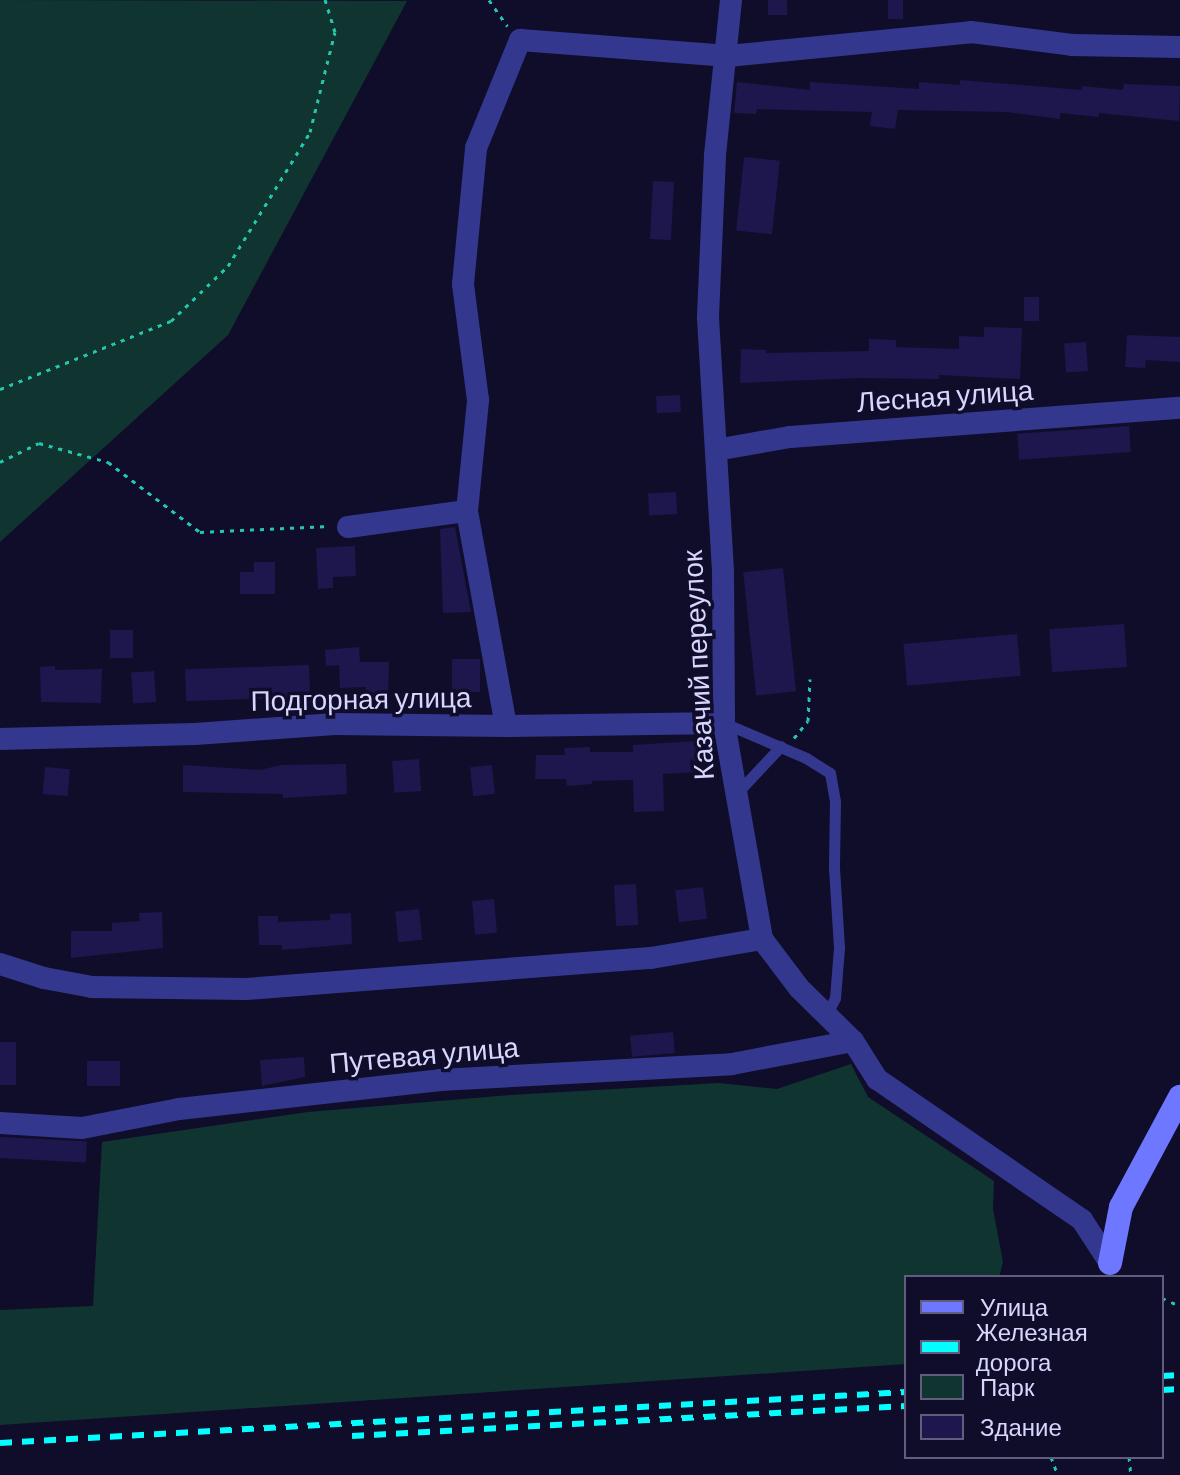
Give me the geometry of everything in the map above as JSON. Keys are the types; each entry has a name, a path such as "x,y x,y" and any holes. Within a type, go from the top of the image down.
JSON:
{"street":[{"name":"Казачий переулок","path":"731,0 728,56 715,156 708,318 723,572 724,723 734,796 762,939 799,988 853,1041 877,1079 1082,1220 1110,1263"},
{"path":"506,726 467,511 478,400 463,284 476,148 520,40 728,56 971,32 1072,45 1180,47"},
{"name":"Лесная улица","path":"716,450 790,437 1180,408"},
{"path":"348,527 467,511"},
{"name":"Подгорная улица","path":"0,739 195,734 335,724 506,726 724,723"},
{"path":"0,964 44,978 92,987 246,989 651,958 762,939"},
{"name":"Путевая улица","path":"0,1123 82,1128 179,1109 440,1080 732,1064 853,1041"},
{"path":"1110,1263 1121,1207 1180,1097"}],"lane":[{"path":"724,723 781,746 830,773 835,801 834,868 839,948 835,998 827,1014"},
{"path":"734,796 781,746"}],"path":[{"path":"0,389 171,321 228,266 310,132 335,32 325,0"},
{"path":"489,0 520,40"},
{"path":"0,462 39,443 108,462 200,532 348,527"},
{"path":"781,746 799,735 808,721 810,679"}],"green space":[{"path":"0,0 407,1 228,335 0,542"},
{"path":"851,1064 868,1097 994,1181 993,1209 1003,1262 1000,1275 904,1275 904,1364 0,1425 0,1310 93,1306 102,1142 308,1112 510,1095 719,1083 777,1089"}],"building":[{"path":"768,0 787,0 787,15 768,15"},
{"path":"888,0 903,0 903,19 888,19"},
{"path":"960,80 1082,90 1082,86 1123,90 1124,84 1180,86 1179,121 1099,113 1099,117 1060,113 1060,119 1007,112 898,110 895,129 870,126 872,112 757,109 756,114 734,113 737,82 810,90 810,82 919,89 919,82 960,85"},
{"path":"744,157 780,161 772,234 736,231"},
{"path":"653,181 674,182 671,240 650,239"},
{"path":"1024,297 1039,297 1039,321 1024,321"},
{"path":"984,327 1022,328 1020,379 939,375 939,379 858,378 740,383 741,349 766,350 766,353 869,351 869,339 896,340 896,347 959,349 959,336 984,337"},
{"path":"1127,335 1180,337 1180,362 1146,360 1145,368 1125,367"},
{"path":"1086,342 1088,371 1066,372 1064,344"},
{"path":"680,395 681,412 657,413 656,396"},
{"path":"1129,426 1131,452 1019,460 1017,434"},
{"path":"676,492 677,514 649,515 648,493"},
{"path":"455,527 471,612 443,613 440,529"},
{"path":"355,546 356,576 333,577 333,588 318,589 316,548"},
{"path":"254,562 275,562 275,594 240,594 240,572 254,572"},
{"path":"783,568 796,691 756,696 743,572"},
{"path":"1124,624 1127,667 1052,672 1049,629"},
{"path":"110,630 133,630 133,658 110,658"},
{"path":"1017,634 1021,676 907,686 903,644"},
{"path":"359,647 360,662 389,662 388,694 366,693 366,687 340,688 339,665 326,666 325,650"},
{"path":"452,659 480,659 480,692 452,692"},
{"path":"309,665 310,697 186,701 185,669"},
{"path":"55,666 55,670 102,669 101,703 41,702 40,667"},
{"path":"154,671 156,702 133,704 131,673"},
{"path":"696,741 698,772 663,774 664,811 634,812 633,780 592,781 592,784 567,786 566,779 535,779 536,755 565,755 564,748 590,747 590,752 633,752 633,745"},
{"path":"419,759 421,791 394,793 392,761"},
{"path":"346,764 347,794 283,798 283,794 183,792 183,765 260,770 281,765"},
{"path":"492,765 495,794 473,796 470,767"},
{"path":"45,767 70,769 68,796 43,794"},
{"path":"636,884 638,925 616,926 614,885"},
{"path":"703,887 707,919 679,922 675,890"},
{"path":"494,899 497,933 475,935 472,901"},
{"path":"419,909 422,940 398,942 395,912"},
{"path":"162,912 163,948 71,958 71,931 112,931 112,923 140,921 139,913"},
{"path":"351,913 352,944 282,950 282,945 259,945 258,916 278,916 278,922 330,920 330,914"},
{"path":"673,1032 675,1053 632,1057 630,1036"},
{"path":"0,1042 16,1042 16,1085 0,1085"},
{"path":"304,1057 305,1077 262,1086 260,1060"},
{"path":"87,1061 120,1061 120,1086 87,1086"},
{"path":"0,1137 87,1142 86,1163 0,1158"}],"railway":[{"path":"1164,1376 1180,1375"},
{"path":"1164,1390 1180,1389"},
{"path":"0,1443 904,1392"},
{"path":"352,1436 904,1406"}]}
